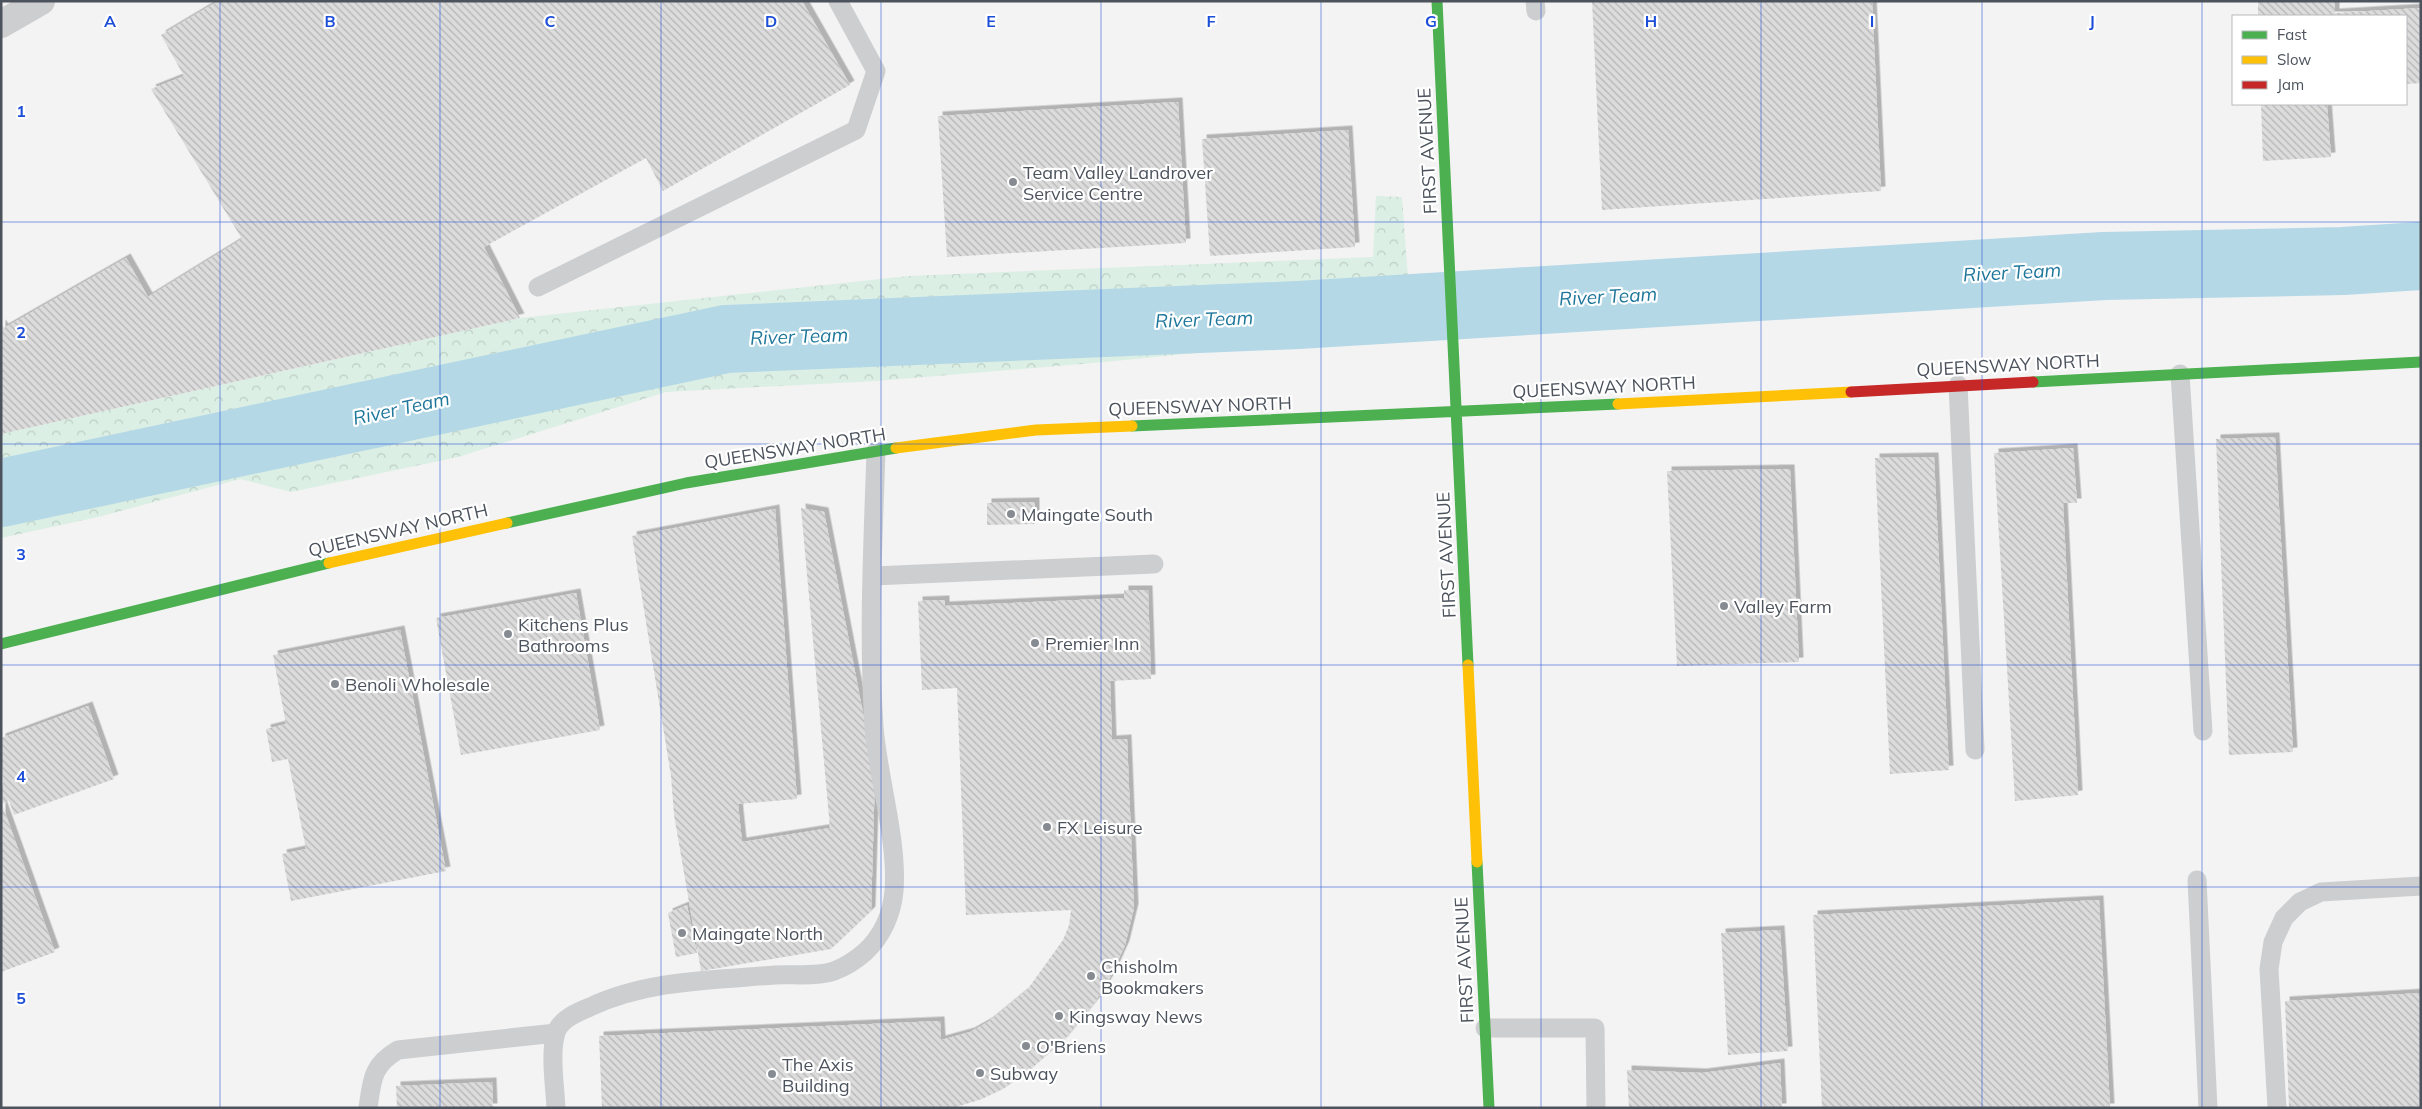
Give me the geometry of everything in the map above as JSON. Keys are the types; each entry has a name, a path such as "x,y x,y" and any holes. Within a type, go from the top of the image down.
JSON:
{"street":[{"path":"1,24 41,1"},
{"name":"FIRST AVENUE","path":"1437,1 1489,1108"},
{"name":"QUEENSWAY NORTH","path":"1,644 313,567 686,483 876,451 1036,430 1456,412 2421,362"}],"lane":[{"path":"538,287 856,130 876,72 838,1"},
{"path":"2180,374 2203,730"},
{"path":"1958,385 1975,750"},
{"path":"556,1108 554,1048 556,1032 562,1023 576,1013 608,998 635,990 696,981 834,972 866,951 880,934 891,912 894,890 893,864 875,735 870,641 876,451"},
{"path":"873,576 1154,564"},
{"path":"2197,880 2208,1108"},
{"path":"2277,1108 2270,970 2273,942 2284,918 2300,902 2321,892 2421,886"},
{"path":"1485,1028 1595,1028 1596,1108"},
{"path":"368,1108 372,1079 378,1065 398,1050 556,1032"}],"green space":[{"path":"1376,196 1402,197 1412,331 1105,362 876,381 666,392 458,457 291,492 240,479 98,517 1,538 1,434 520,318 908,276 1373,257"}],"building":[{"path":"218,1 802,1 850,85 663,191 646,158 484,247 520,318 1,434 1,324 4,328 126,258 148,297 242,239 151,89 184,76 161,35"},
{"path":"1592,1 1872,1 1881,191 1602,210"},
{"path":"2258,1 2335,1 2335,13 2421,8 2421,83 2407,84 2407,15 2258,15"},
{"path":"1178,102 1186,243 947,257 938,116"},
{"path":"2261,105 2327,105 2331,157 2263,161"},
{"path":"1348,130 1355,247 1210,256 1202,139"},
{"path":"2275,437 2293,752 2229,755 2216,439"},
{"path":"2073,448 2077,503 2063,503 2078,795 2015,801 1994,453"},
{"path":"1934,457 1949,770 1890,774 1875,458"},
{"path":"1790,469 1799,662 1677,666 1667,471"},
{"name":"Maingate South","path":"1035,502 1035,524 987,525 987,503"},
{"path":"801,508 824,512 875,775 871,911 831,949 701,971 674,815 671,776 632,536 775,509 797,799 738,804 742,842 830,828"},
{"path":"1124,590 1148,590 1151,679 1110,681 1112,740 1127,739 1134,908 1125,945 1111,976 1095,1002 1063,1041 1024,1075 1003,1089 982,1099 953,1108 602,1108 599,1036 940,1021 941,1040 970,1032 988,1022 1027,990 1063,940 1069,925 1071,910 966,915 957,688 922,690 918,601 945,600 945,606 1124,598"},
{"path":"576,593 600,730 461,755 436,618"},
{"path":"400,630 446,871 291,901 282,854 306,849 288,759 272,762 266,729 286,724 273,655"},
{"path":"88,706 114,779 14,815 9,801 2,804 55,952 1,972 1,786 3,785 1,738"},
{"path":"2099,900 2110,1108 1822,1108 1813,915"},
{"name":"Maingate North","path":"687,905 697,953 676,957 668,913"},
{"path":"1780,930 1788,1051 1728,1055 1721,933"},
{"path":"2421,993 2421,1108 2289,1108 2285,1001"},
{"path":"1780,1063 1782,1108 1629,1108 1627,1070 1702,1073"},
{"path":"492,1082 493,1108 397,1108 396,1086"}],"waterway":[{"name":"River Team","path":"1,493 726,339 1298,315 2104,266 2343,261 2421,256"}],"traffic: fast":[{"path":"1437,1 1468,665"},
{"path":"2033,382 2421,362"},
{"path":"1132,426 1618,404"},
{"path":"507,523 686,483 896,448"},
{"path":"1,644 329,563"},
{"path":"1477,862 1489,1108"}],"traffic: slow":[{"path":"1618,404 1851,392"},
{"path":"896,448 1036,430 1132,426"},
{"path":"329,563 507,523"},
{"path":"1468,665 1477,862"}],"traffic: jam":[{"path":"1851,392 2033,382"}],"place":[{"name":"Team Valley Landrover Service Centre","path":"1013,182"},
{"name":"Maingate South","path":"1011,514"},
{"name":"Valley Farm","path":"1724,606"},
{"name":"Kitchens Plus Bathrooms","path":"508,634"},
{"name":"Premier Inn","path":"1035,643"},
{"name":"Benoli Wholesale","path":"335,684"},
{"name":"FX Leisure","path":"1047,827"},
{"name":"Maingate North","path":"682,933"},
{"name":"Chisholm Bookmakers","path":"1091,976"},
{"name":"Kingsway News","path":"1059,1016"},
{"name":"O'Briens","path":"1026,1046"},
{"name":"Subway","path":"980,1073"},
{"name":"The Axis Building","path":"772,1074"}]}
